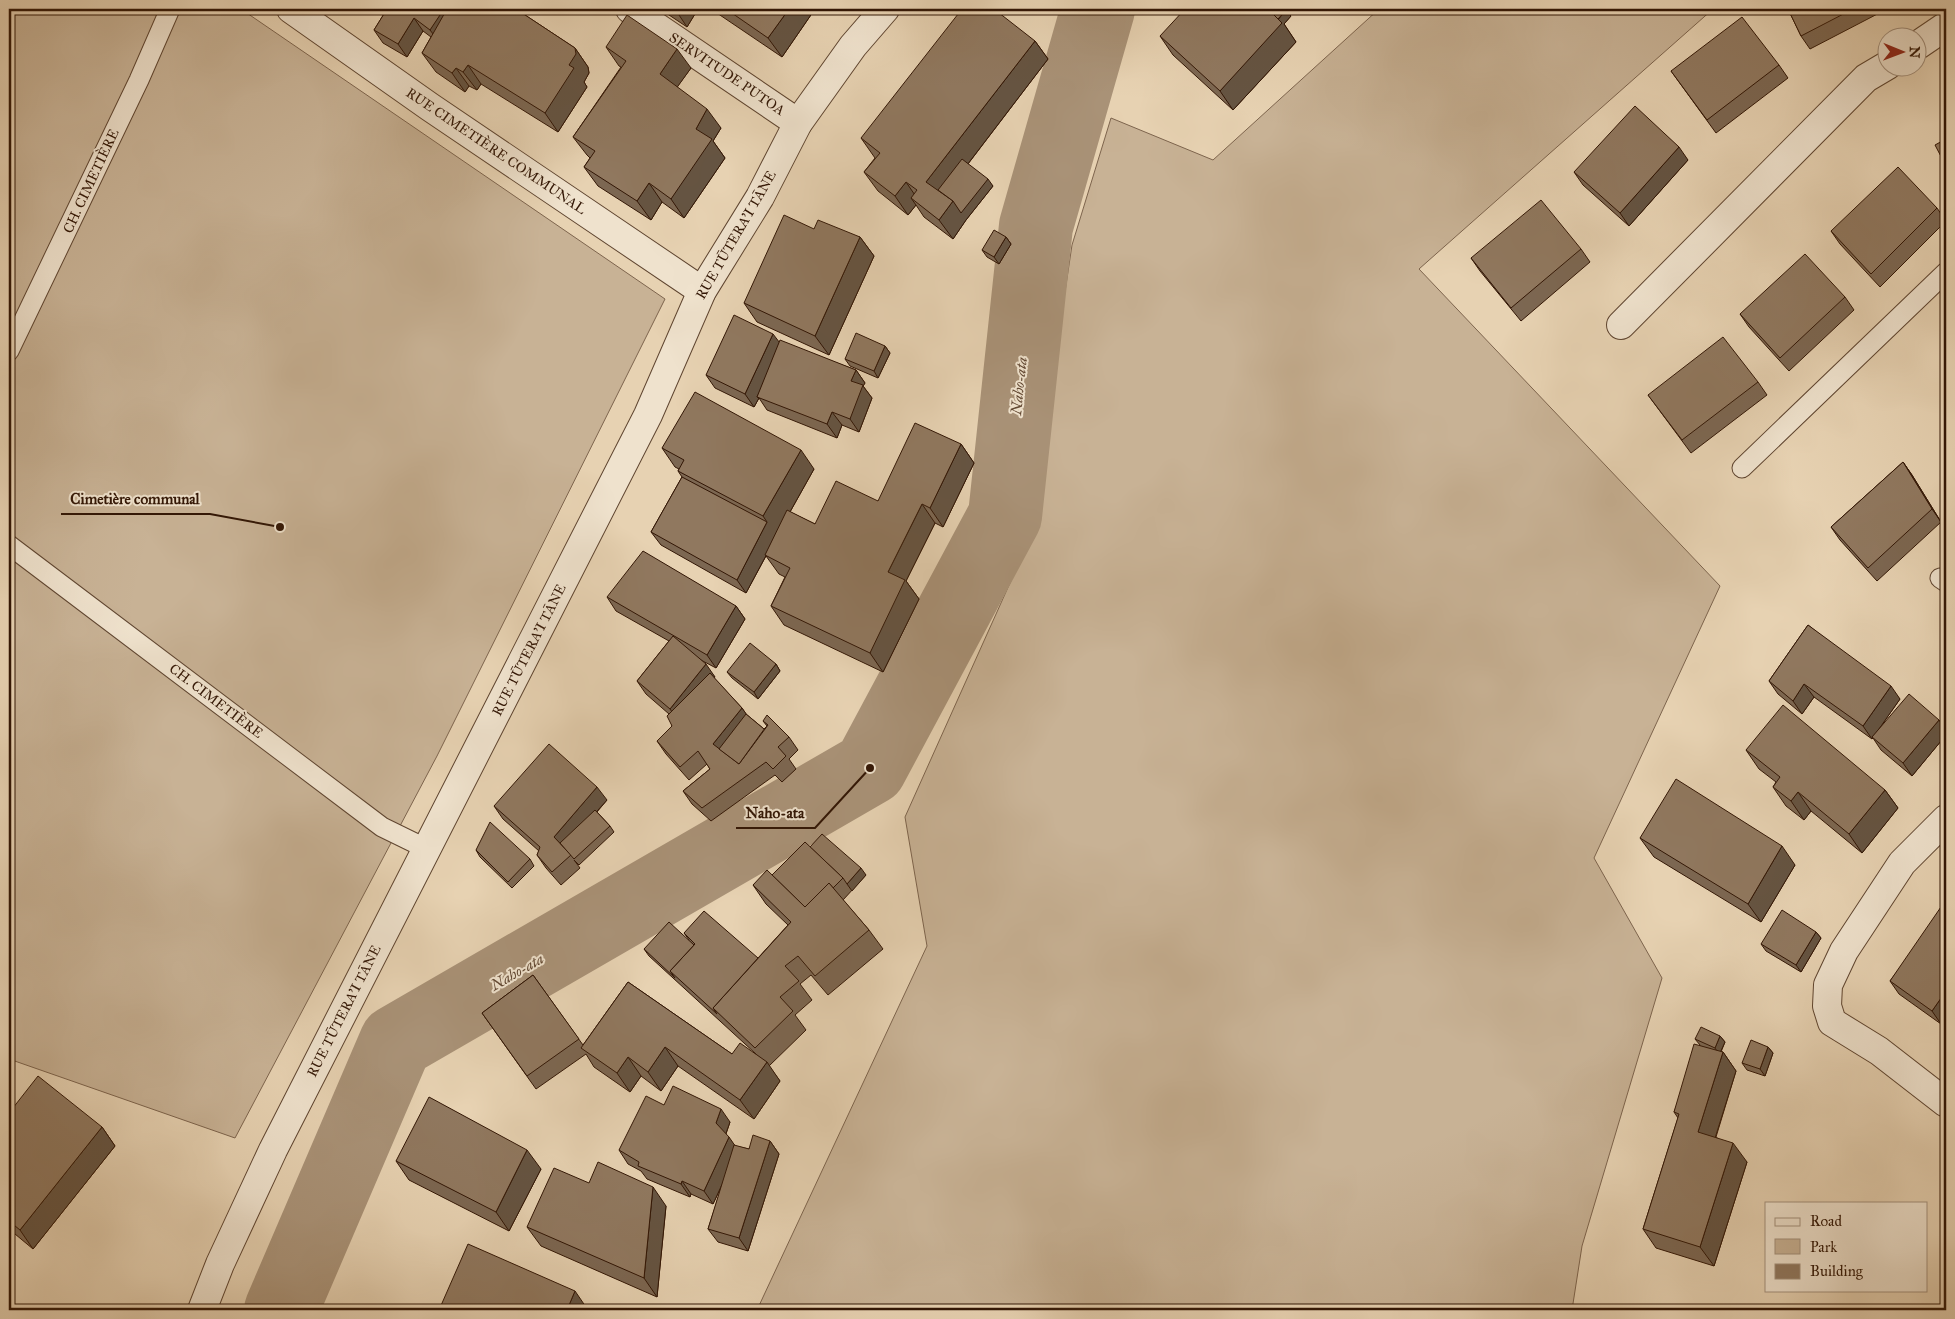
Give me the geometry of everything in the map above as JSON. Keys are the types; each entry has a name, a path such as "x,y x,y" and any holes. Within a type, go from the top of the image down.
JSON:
{"street":[{"name":"RUE CIMETIÈRE COMMUNAL","path":"291,9 438,112 702,291"},
{"name":"SERVITUDE PUTOA","path":"630,9 798,123"},
{"name":"RUE TŪTERA'I TĀNE","path":"202,1310 220,1264 273,1150 648,415 702,291 760,197 798,123 853,46 885,9"},
{"path":"1928,38 1946,26"},
{"path":"1622,325 1866,78 1878,71"},
{"path":"1946,819 1902,862 1844,951 1828,985 1827,1006 1832,1022 1879,1051 1946,1103"}],"lane":[{"name":"CH. CIMETIÈRE","path":"9,351 139,80 170,9"},
{"path":"1742,468 1946,272"},
{"name":"CH. CIMETIÈRE","path":"9,545 382,827 428,848"}],"green space":[{"path":"9,9 241,9 665,299 437,756 235,1138 9,1059"},
{"path":"1379,9 1713,9 1419,269 1720,586 1594,858 1662,978 1582,1246 1572,1310 757,1310 927,946 905,817 1027,545 1072,245 1111,118 1213,160"}],"building":[{"path":"387,9 444,9 430,30 414,18 398,44 374,30"},
{"path":"447,9 516,9 575,48 576,54 569,65 574,68 545,113 468,65 463,72 456,68 452,73 422,53"},
{"path":"726,9 789,9 768,38"},
{"path":"962,9 994,9 1035,41 926,182 953,201 939,220 911,198 917,190 906,182 895,196 864,172 880,153 861,138"},
{"path":"1185,9 1268,9 1282,23 1220,91 1160,36"},
{"path":"1268,9 1285,9 1286,10 1278,19"},
{"path":"1788,9 1853,9 1801,36"},
{"path":"627,15 677,49 660,74 707,109 696,129 712,139 671,199 649,183 637,201 584,167 595,151 573,137 626,61 606,47"},
{"path":"1742,17 1779,65 1707,120 1671,71"},
{"path":"1635,106 1679,147 1620,213 1574,172"},
{"path":"1946,139 1946,166 1935,145"},
{"path":"962,159 988,179 961,213 953,201 938,190"},
{"path":"1898,167 1937,208 1871,274 1831,231"},
{"path":"1541,200 1581,249 1511,308 1471,258"},
{"path":"784,215 814,229 818,220 860,237 815,336 744,303"},
{"path":"994,230 1006,237 994,257 982,250"},
{"path":"1805,254 1845,297 1780,358 1740,314"},
{"path":"734,315 773,334 745,394 706,375"},
{"path":"856,333 885,346 874,371 845,359"},
{"path":"1723,337 1758,382 1682,440 1648,395"},
{"path":"780,340 856,370 851,381 863,385 850,419 832,412 827,424 757,397"},
{"path":"695,392 801,450 763,516 678,471 684,460 662,448"},
{"path":"915,423 961,444 930,508 922,504 888,572 905,580 870,653 771,606 790,568 765,555 787,510 815,524 836,481 878,501"},
{"path":"1903,462 1932,509 1868,568 1831,527"},
{"path":"682,477 767,522 737,580 651,532"},
{"path":"643,551 736,606 707,655 607,597"},
{"path":"1808,625 1891,686 1863,726 1804,684 1793,701 1769,681"},
{"path":"673,636 706,664 670,709 637,681"},
{"path":"750,643 776,664 754,692 727,672"},
{"path":"710,673 742,708 713,744 739,764 768,725 763,721 767,715 789,737 778,747 786,756 773,769 766,762 702,808 683,791 710,769 698,751 680,767 657,741 672,726 667,716"},
{"path":"1909,694 1939,720 1903,763 1872,737"},
{"path":"1783,705 1885,790 1849,834 1798,792 1791,801 1773,787 1780,777 1746,750"},
{"path":"746,714 765,728 739,764 719,749"},
{"path":"549,744 597,787 554,837 571,855 552,872 537,855 540,847 494,806"},
{"path":"1676,779 1782,846 1748,904 1640,838"},
{"path":"595,810 610,826 574,859 560,843"},
{"path":"490,822 530,859 508,882 476,850"},
{"path":"822,834 861,868 847,884 810,847"},
{"path":"805,842 843,878 833,888 829,883 805,907 772,875"},
{"path":"767,870 805,907 829,883 869,930 815,976 798,956 785,966 799,981 780,997 793,1011 755,1048 713,1008 791,922 753,885"},
{"path":"1943,904 1946,907 1946,991 1932,1011 1890,981"},
{"path":"1782,910 1816,932 1796,965 1761,944"},
{"path":"704,911 758,958 713,1008 717,1014 670,971 695,944 684,933"},
{"path":"669,922 694,945 670,971 675,978 644,949"},
{"path":"533,975 579,1039 527,1076 482,1013"},
{"path":"628,982 732,1054 740,1043 767,1062 740,1100 665,1047 648,1072 628,1057 617,1073 581,1048"},
{"path":"1701,1027 1720,1036 1715,1048 1695,1039"},
{"path":"1751,1040 1768,1047 1760,1069 1742,1063"},
{"path":"1694,1044 1723,1052 1698,1132 1733,1143 1700,1247 1643,1229 1679,1114 1674,1112"},
{"path":"38,1076 102,1127 20,1230 9,1221 9,1113"},
{"path":"673,1086 721,1109 716,1123 729,1137 704,1191 682,1181 681,1184 638,1166 639,1162 619,1150 646,1096 664,1105"},
{"path":"429,1097 527,1150 496,1212 396,1161"},
{"path":"753,1135 770,1141 739,1238 708,1229 734,1145 749,1149"},
{"path":"598,1162 653,1187 644,1278 527,1227 554,1168 589,1183"},
{"path":"468,1244 575,1291 567,1310 439,1310"},
{"path":"1867,1305 1884,1310 1865,1310"}],"waterway":[{"name":"Naho-ata","path":"281,1310 396,1042 870,768 1005,516 1036,226 1098,9"}],"place":[{"name":"Cimetière communal","path":"280,527"},
{"name":"Naho-ata","path":"870,768"}]}
